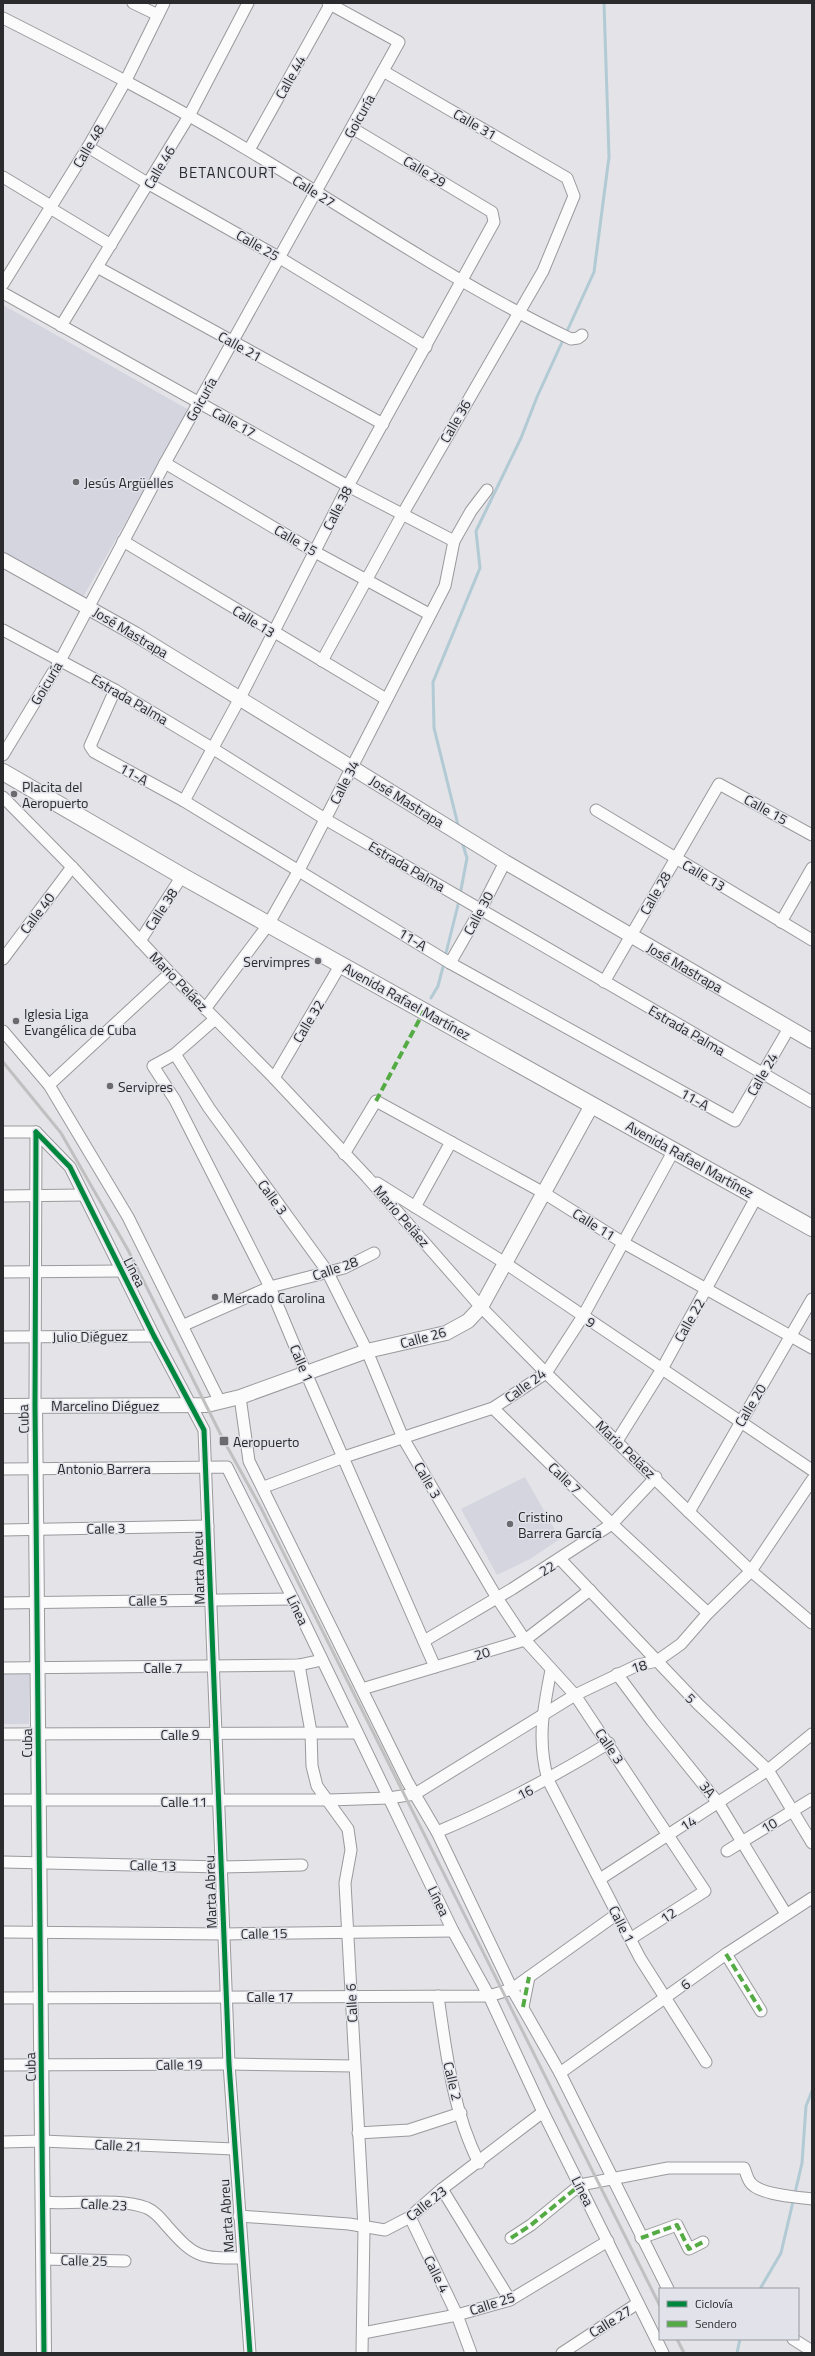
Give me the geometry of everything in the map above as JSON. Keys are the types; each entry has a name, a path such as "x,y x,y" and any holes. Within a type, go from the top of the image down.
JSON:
{"main road":[{"name":"Avenida Rafael Martínez","path":"3,772 268,925 341,964 812,1228"}],"street":[{"path":"133,3 158,16"},
{"name":"Calle 48","path":"3,284 88,147 126,80 164,3"},
{"name":"Calle 46","path":"61,326 149,184 189,116 248,3"},
{"name":"Goicuría","path":"3,755 61,660 165,463 400,42 330,3"},
{"name":"Calle 44","path":"249,150 330,3"},
{"name":"Calle 27","path":"3,18 126,80 249,150 461,281 517,313 570,339 578,338 582,335"},
{"name":"Calle 31","path":"384,71 567,178"},
{"name":"Calle 29","path":"352,128 492,212 495,218"},
{"name":"Calle 25","path":"88,147 149,184 280,258 426,347"},
{"path":"3,177 110,245"},
{"name":"Calle 36","path":"322,661 402,515 517,313 543,271 572,203 573,190 567,178"},
{"name":"Calle 38","path":"184,801 274,633 348,486 426,347 495,218"},
{"name":"Calle 21","path":"97,267 383,424"},
{"name":"Calle 17","path":"3,293 348,486 450,539"},
{"name":"Calle 15","path":"165,463 315,552 429,614"},
{"name":"Calle 34","path":"206,1009 268,925 299,870 429,614 445,586 450,539 486,490"},
{"name":"Calle 13","path":"123,541 386,699"},
{"name":"José Mastrapa","path":"3,560 89,607 240,698 505,862 812,1041"},
{"name":"Estrada Palma","path":"3,630 116,690 325,819 812,1102"},
{"name":"11-A","path":"116,690 90,746 94,752 184,801 450,962 734,1121"},
{"name":"Calle 15","path":"719,784 812,835"},
{"name":"Calle 28","path":"604,982 719,784"},
{"name":"Mario Peláez","path":"3,797 72,867 170,973 274,1078 367,1177 481,1307 546,1373 656,1477 689,1512 752,1571 812,1623"},
{"name":"Calle 13","path":"596,810 812,940"},
{"name":"Calle 30","path":"450,962 482,909 505,862"},
{"name":"Calle 40","path":"3,959 72,867"},
{"path":"781,922 812,868"},
{"name":"Calle 38","path":"140,941 182,876"},
{"name":"Calle 32","path":"274,1078 341,964"},
{"path":"49,1085 170,973"},
{"path":"175,1054 216,1019"},
{"name":"Calle 24","path":"734,1121 789,1028"},
{"name":"Línea","path":"3,1032 49,1085 128,1217 184,1325 214,1403"},
{"name":"Calle 1","path":"175,1054 153,1066 175,1100 270,1287 306,1373 344,1456 435,1667"},
{"name":"Calle 3","path":"175,1054 209,1108 328,1271 367,1351 403,1438 497,1598 525,1640 575,1695 609,1743 705,1891"},
{"name":"Calle 11","path":"344,1154 376,1101 544,1194 622,1242 812,1348"},
{"name":"Calle 26","path":"214,1403 240,1397 367,1351 446,1333 468,1321 481,1307 592,1105"},
{"path":"3,1132 36,1132"},
{"name":"Línea","path":"36,1132 70,1167 83,1196 154,1336 204,1430"},
{"name":"Cuba","path":"36,1132 34,1337 44,2353"},
{"path":"415,1207 451,1142"},
{"name":"Calle 24","path":"264,1487 344,1456 493,1408 546,1373 583,1316 622,1242 674,1150"},
{"name":"9","path":"367,1177 505,1263 812,1470"},
{"path":"3,1196 83,1196"},
{"name":"Calle 22","path":"617,1441 662,1370 757,1196"},
{"name":"Calle 28","path":"184,1325 270,1287 344,1268 374,1253"},
{"path":"3,1272 122,1271"},
{"name":"Calle 20","path":"689,1512 812,1300"},
{"name":"Julio Diéguez","path":"3,1337 154,1336"},
{"name":"Línea","path":"240,1397 249,1461 264,1487 362,1689 415,1794 437,1832 512,1989 560,2073 614,2179 641,2238 667,2288"},
{"name":"Marcelino Diéguez","path":"3,1406 191,1405 214,1403"},
{"name":"Calle 7","path":"493,1408 612,1524 708,1613"},
{"name":"Marta Abreu","path":"204,1430 229,2064 241,2258 250,2353"},
{"name":"Línea","path":"205,1467 227,1467 293,1599 356,1733 453,1931 489,1996 543,2112 663,2353"},
{"name":"Antonio Barrera","path":"3,1469 205,1467"},
{"name":"22","path":"424,1641 560,1559 612,1524 656,1477"},
{"name":"18","path":"415,1794 575,1695 638,1665 657,1661 681,1644 708,1613 752,1571 812,1480"},
{"name":"Calle 3","path":"3,1530 208,1526"},
{"name":"5","path":"560,1559 699,1706 768,1770 812,1843"},
{"name":"20","path":"362,1689 525,1640 590,1590"},
{"name":"Calle 5","path":"3,1603 293,1599"},
{"name":"Calle 7","path":"3,1668 298,1665 322,1660"},
{"name":"Calle 6","path":"298,1665 311,1732 312,1766 317,1786 329,1800 348,1829 352,1850 345,1883 346,1932 364,2228 362,2353"},
{"name":"Calle 1","path":"551,1670 542,1716 542,1754 548,1780 600,1879 616,1914 654,1982 706,2062"},
{"name":"3A","path":"617,1674 652,1721 719,1804 786,1914"},
{"name":"Calle 9","path":"3,1734 356,1733"},
{"name":"14","path":"600,1879 719,1804 768,1770 812,1734"},
{"name":"16","path":"437,1832 500,1804 548,1780 609,1743"},
{"name":"Calle 11","path":"3,1800 329,1800 389,1798 415,1794"},
{"name":"10","path":"727,1851 812,1799"},
{"name":"Calle 13","path":"3,1862 221,1867 302,1865"},
{"name":"12","path":"630,1939 705,1891"},
{"name":"6","path":"560,2073 666,1999 726,1954 812,1898"},
{"path":"489,1996 512,1989 616,1914"},
{"name":"Calle 15","path":"3,1932 224,1934 453,1931"},
{"path":"726,1954 761,2011"},
{"path":"523,2007 529,1977"},
{"name":"Calle 2","path":"438,1996 449,2069 469,2143 479,2163"},
{"name":"Calle 17","path":"3,1998 489,1996"},
{"name":"Calle 19","path":"3,2065 229,2064 354,2066"},
{"name":"Calle 23","path":"239,2216 349,2224 364,2228 385,2230 410,2217 442,2189 479,2163 543,2112"},
{"path":"358,2134 409,2130 461,2114"},
{"name":"Calle 21","path":"3,2142 42,2141 234,2149"},
{"path":"511,2238 531,2226 580,2185 668,2168 744,2168 750,2183 757,2188 768,2192 812,2199"},
{"path":"442,2189 510,2300"},
{"name":"Calle 23","path":"43,2202 106,2203 144,2207 154,2211 181,2242 201,2256 241,2258"},
{"name":"Calle 4","path":"410,2217 457,2314 471,2353"},
{"path":"641,2238 677,2225 689,2249 703,2242"},
{"name":"Calle 25","path":"363,2333 457,2314 510,2300 608,2241"},
{"name":"Calle 25","path":"44,2259 125,2261"},
{"name":"Calle 27","path":"562,2353 638,2303"},
{"path":"795,2340 812,2351"}],"shaded area":[{"name":"Jesús Argüelles","path":"3,305 189,410 82,599 3,555"},
{"name":"Cristino Barrera García","path":"525,1477 560,1539 530,1559 497,1575 461,1509"},
{"path":"3,1674 29,1674 29,1724 3,1724"}],"waterway":[{"path":"459,829 434,728 433,682 480,568 476,531 521,438 537,397 594,272 609,157 604,3"},
{"path":"460,895 467,858 462,842"},
{"path":"445,957 459,901"},
{"path":"431,998 438,986 444,963"},
{"path":"761,2288 781,2253 802,2163 806,2106 812,2091"},
{"path":"737,2353 740,2340"}],"railway":[{"path":"3,1062 61,1133 128,1250 224,1441 261,1508 659,2304"},
{"path":"678,2340 684,2353"}],"marked path":[{"path":"376,1101 424,1011"},
{"path":"726,1954 761,2011"},
{"path":"523,2007 529,1977"},
{"path":"511,2238 531,2225 580,2185"},
{"path":"641,2238 677,2225 689,2249 703,2242"}],"cycle path":[{"path":"36,1132 70,1167 154,1336 204,1430 229,2064 250,2353"},
{"path":"36,1132 35,1405 44,2353"}],"place":[{"name":"Jesús Argüelles","path":"76,482"},
{"name":"Placita del Aeropuerto","path":"14,794"},
{"name":"Servimpres","path":"318,961"},
{"name":"Iglesia Liga Evangélica de Cuba","path":"16,1021"},
{"name":"Servipres","path":"110,1086"},
{"name":"Mercado Carolina","path":"215,1297"},
{"name":"Aeropuerto","path":"224,1441"},
{"name":"Cristino Barrera García","path":"510,1524"}],"district":[{"name":"BETANCOURT","path":"228,172"}]}
